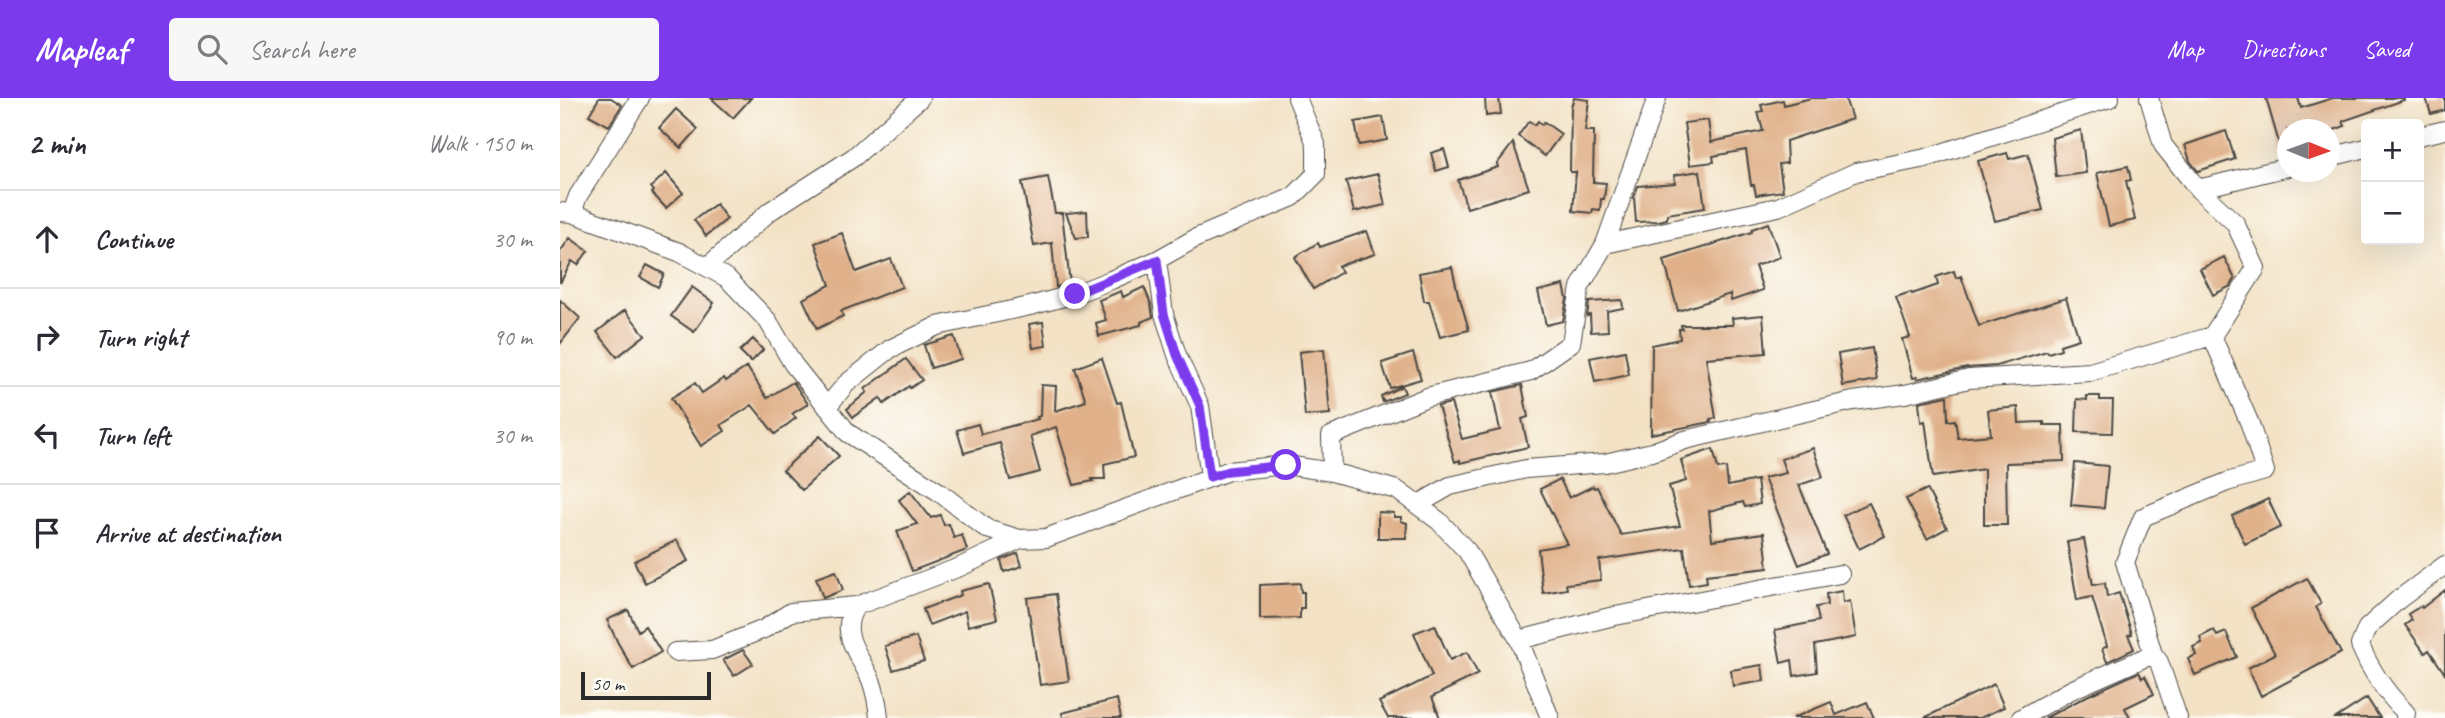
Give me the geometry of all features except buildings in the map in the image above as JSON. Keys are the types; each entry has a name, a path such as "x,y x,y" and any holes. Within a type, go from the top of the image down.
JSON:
{"street":[{"path":"640,98 566,212 679,253 727,278 768,321 793,364 848,433 939,492 987,529 1020,539 1046,538 1228,471 1286,465 1332,472 1397,490 1439,521 1467,551 1519,640 1550,718"},
{"path":"707,267 770,211 853,157 918,98"},
{"path":"827,407 846,384 890,349 937,326 1075,294 1157,260 1196,238 1293,197 1316,174 1316,144 1297,98"},
{"path":"1332,472 1331,436 1427,397 1531,371 1571,343 1580,287 1605,244 1657,98"},
{"path":"1605,244 1778,207 1856,172 1926,158 2110,98"},
{"path":"1417,505 1450,486 1526,470 1605,463 1652,452 1685,440 1853,401 1905,394 1969,379 2090,372 2212,337 2256,268 2235,223 2198,189 2163,145 2149,98"},
{"path":"2424,135 2445,130"},
{"path":"2340,154 2361,149"},
{"path":"2198,189 2277,169"},
{"path":"1157,260 1164,314 1177,355 1200,406 1210,477"},
{"path":"2178,718 2159,662 2153,654 2126,562 2143,517 2227,482 2264,471 2250,424 2212,337"},
{"path":"676,652 712,650 764,629 791,612 856,606 960,567 1020,539"},
{"path":"2405,718 2406,713 2386,693 2372,672 2360,645 2367,628 2398,600 2445,565"},
{"path":"1519,640 1610,617 1840,575"},
{"path":"856,606 847,626 848,638 872,683 879,718"},
{"path":"2021,718 2071,690 2153,654"}],"route":[{"path":"1075,294 1157,260 1164,314 1177,355 1200,406 1210,477 1228,471 1286,465"}]}
